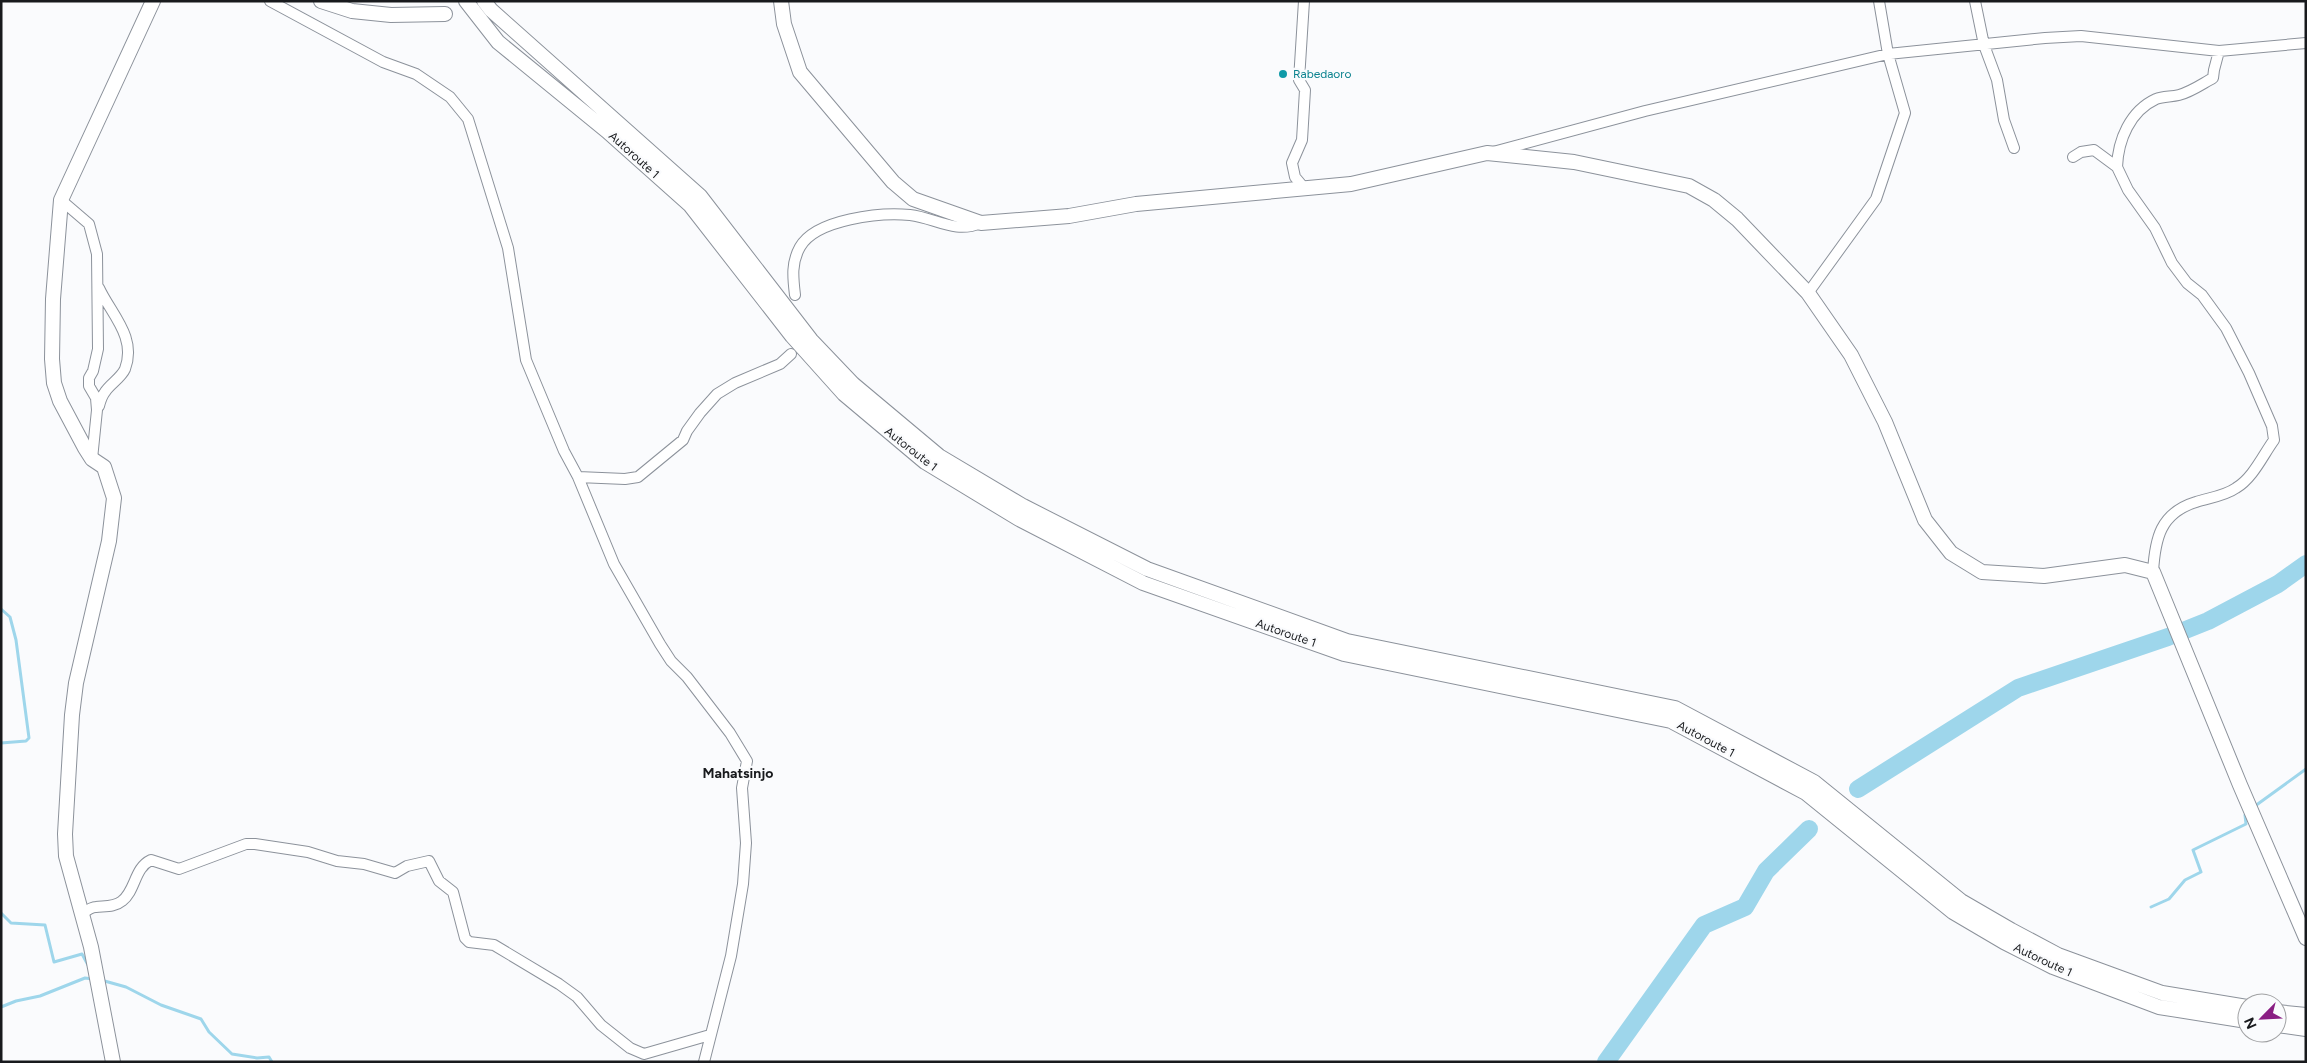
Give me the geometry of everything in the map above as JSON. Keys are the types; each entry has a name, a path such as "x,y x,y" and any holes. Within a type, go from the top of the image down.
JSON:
{"main road":[{"path":"113,1062 82,914 66,856 65,834 72,715 89,623 109,541 114,498 104,467 92,459 69,420 54,383 52,359 53,299 61,200 153,1"},
{"path":"321,1 352,11 391,15 445,14"},
{"name":"Autoroute 1","path":"466,1 498,42 607,131 690,205 792,336 844,394 925,462 1019,520 1143,583 1344,654 1671,721 1806,793 1953,912 2020,950 2053,967 2159,1007 2237,1019"},
{"name":"Autoroute 1","path":"484,1 491,10 700,196 811,340 853,384 939,456 1023,506 1147,569 1347,641 1675,708 1814,782 1961,901 2058,955 2162,993 2237,1005"},
{"path":"781,1 784,24 800,72 894,182 913,199 980,223 1069,216 1136,204 1351,184 1487,153 1574,162 1689,186 1714,200 1737,219 1808,293 1851,355 1885,422 1926,520 1951,553 1982,572 2044,576 2125,565 2153,572 2180,642 2306,938"},
{"path":"2287,1013 2306,1015"},
{"path":"2287,1026 2306,1029"}],"street":[{"path":"270,1 383,62 416,74 450,97 468,118 508,248 526,360 564,451 578,477 614,564 660,644 671,661 687,677 730,732 747,761 742,788 746,843 743,884 730,956 704,1062"},
{"path":"1304,1 1299,80 1305,90 1302,140 1292,163 1295,177 1305,189"},
{"path":"1808,293 1876,199 1905,113 1888,54 1879,1"},
{"path":"1975,1 1984,45 1997,80 2004,120 2014,148"},
{"path":"1487,153 1646,111 1888,54 2081,36 2220,51 2306,43"},
{"path":"2117,167 2126,128 2140,111 2156,99 2178,95 2214,78 2214,70 2220,51"},
{"path":"2072,157 2082,152 2094,150 2117,167 2128,190 2154,228 2172,263 2187,284 2202,295 2226,328 2272,426 2274,440 2252,472 2236,488 2193,503 2163,524 2155,544 2153,572"},
{"path":"61,200 89,224 97,254 98,349 93,371 89,378 90,386 96,398 97,410 92,459"},
{"path":"795,295 792,271 796,258 804,243 820,229 844,221 877,215 911,215 963,229 980,223"},
{"path":"97,285 127,337 128,349 124,370 104,393 97,410"},
{"path":"578,477 625,479 638,477 683,440 700,412 717,394 735,383 780,364 791,354"},
{"path":"82,914 94,907 102,907 122,901 132,890 133,882 145,863 151,860 179,869 246,844 308,852 337,861 364,864 396,873 408,866 429,861 439,881 453,892 465,938 469,942 494,945 559,984 577,997 601,1025 630,1048 644,1054 710,1035"}],"waterway":[{"path":"1858,789 2018,688 2168,637 2208,621 2278,584 2306,564"},
{"path":"1,609 10,617 16,640 29,738 26,741 1,743"},
{"path":"2255,806 2306,769"},
{"path":"2151,907 2169,899 2185,880 2201,872 2193,850 2246,824 2245,815"},
{"path":"1606,1062 1704,925 1745,907 1766,871 1809,829"},
{"path":"1,913 11,923 45,925 54,962 82,954 88,965"},
{"path":"1,1007 16,1001 40,996 85,978 93,979"},
{"path":"101,980 126,987 161,1005 201,1019 209,1032 232,1054 257,1058 269,1057 272,1062"}],"place":[{"name":"Rabedaoro","path":"1283,74"}],"district":[{"name":"Mahatsinjo","path":"738,773"}]}
